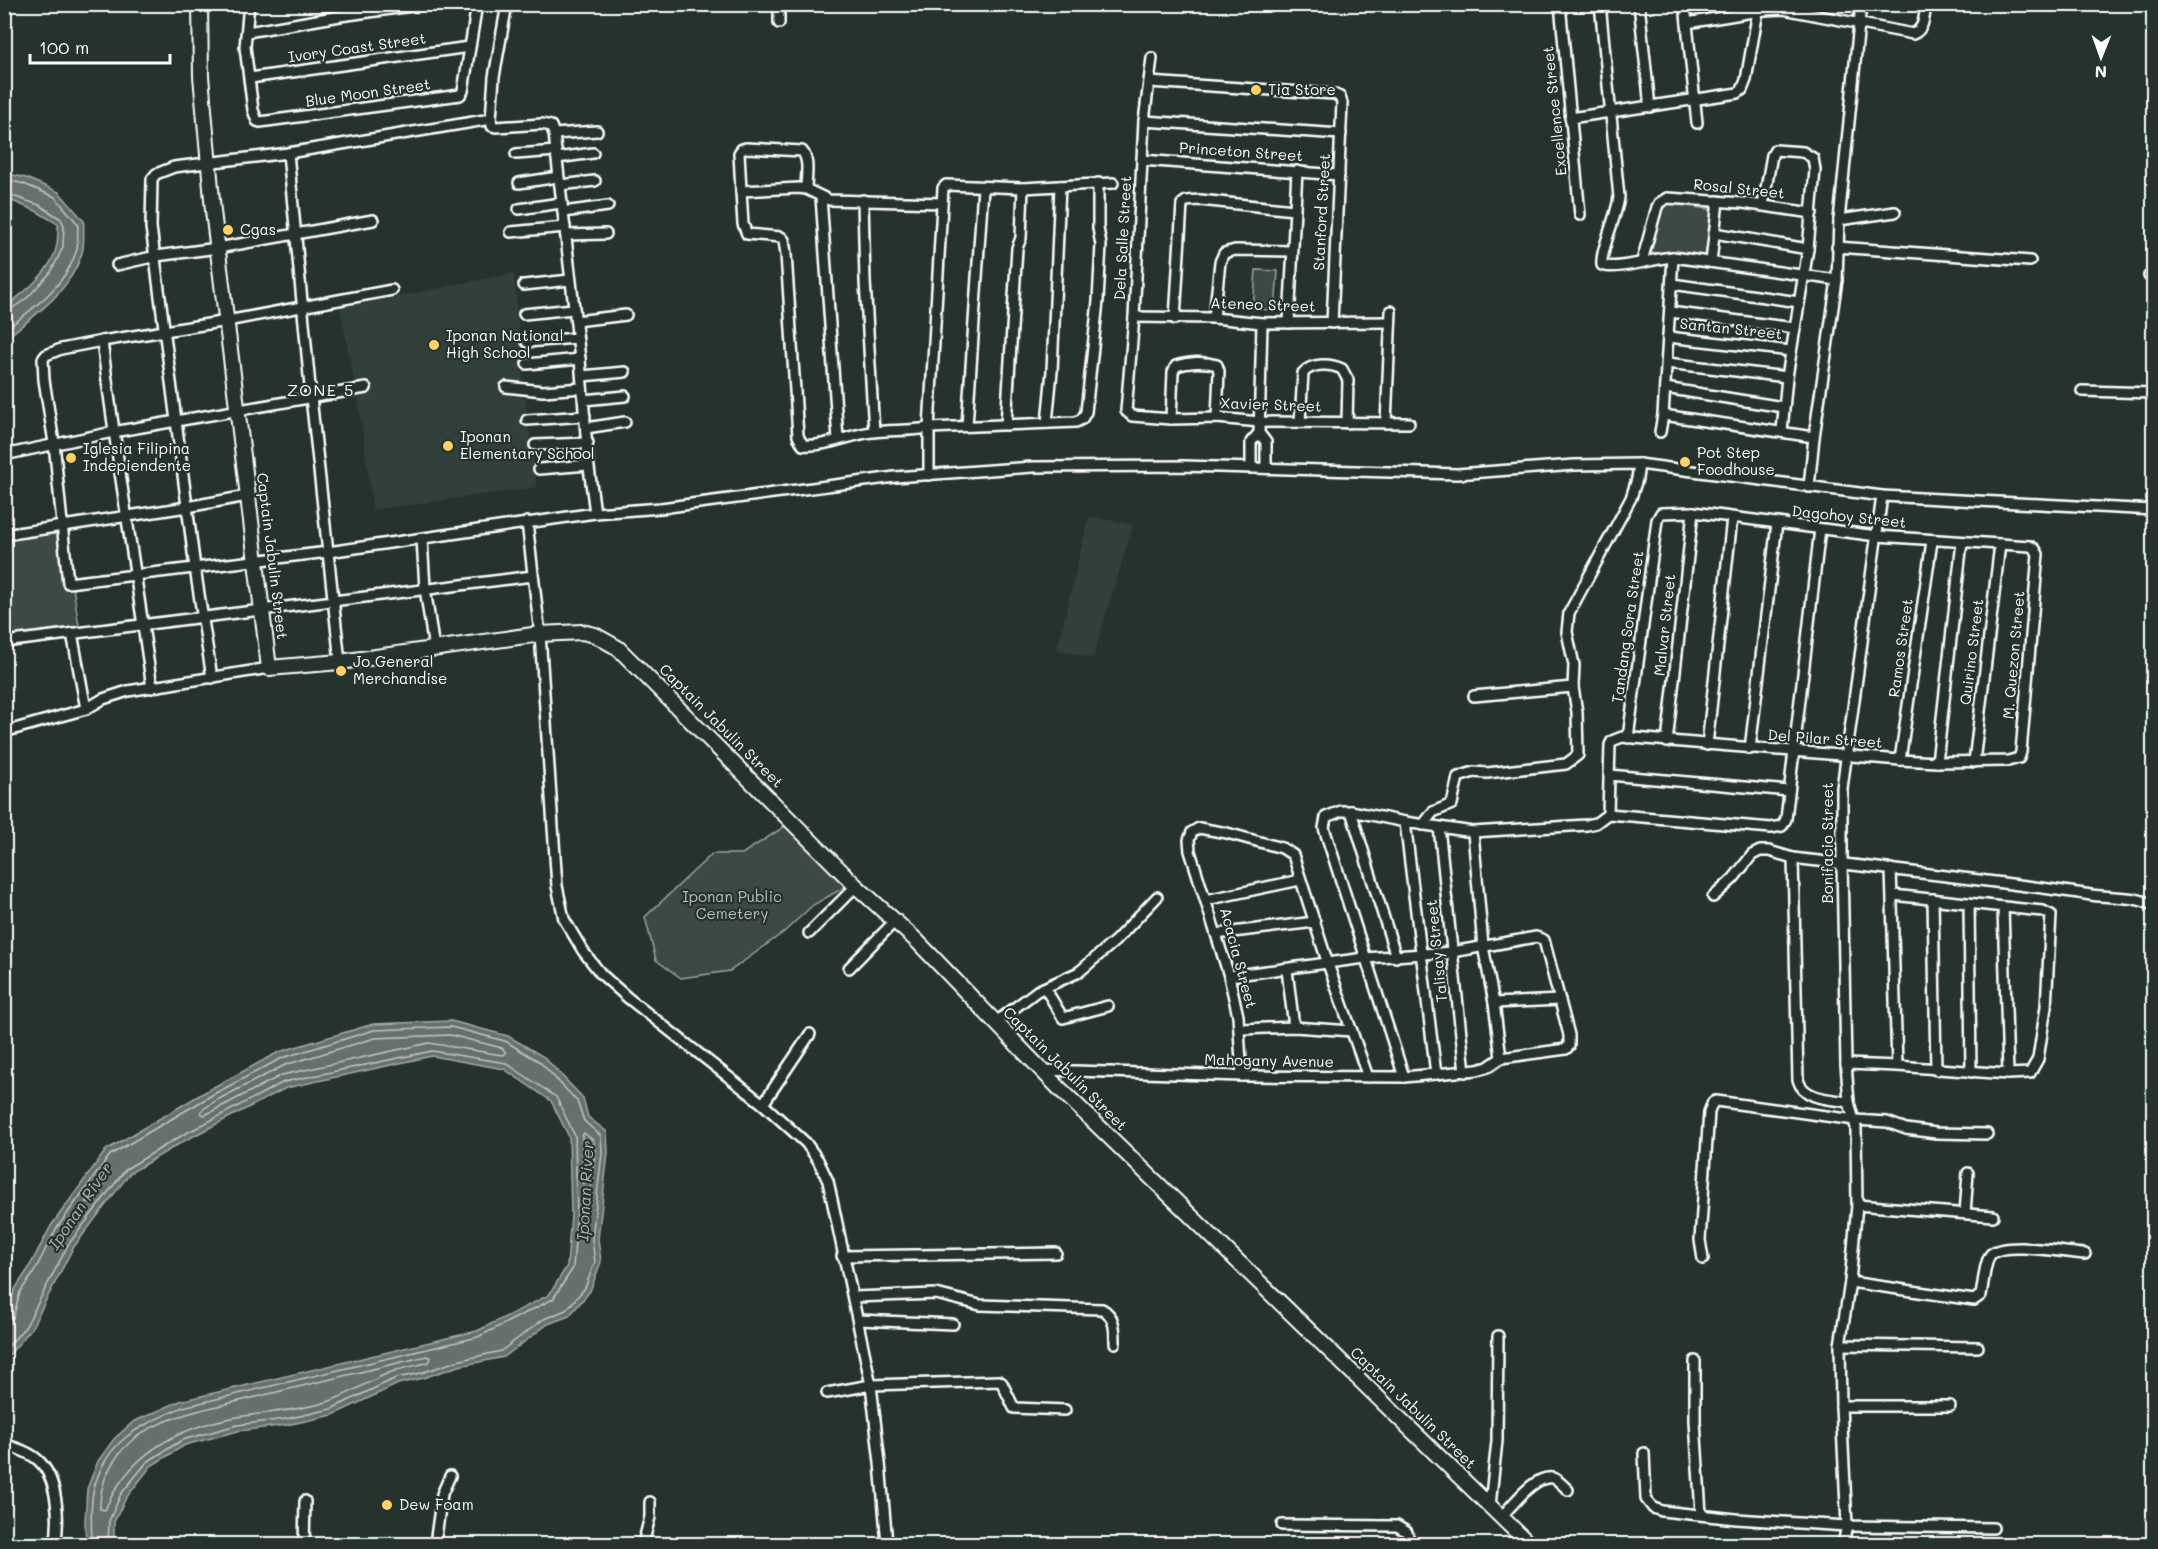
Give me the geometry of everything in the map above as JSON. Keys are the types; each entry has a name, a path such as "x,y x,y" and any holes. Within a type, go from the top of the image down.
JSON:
{"street":[{"name":"Captain Jabulin Street","path":"200,4 200,60 218,248 269,668 340,662 540,634 582,632 595,635 618,648 856,886 896,921 1041,1070 1530,1545"},
{"path":"249,4 245,47 250,78"},
{"path":"247,32 427,4"},
{"path":"469,47 477,4"},
{"path":"507,4 494,77 491,119 494,127 542,124 551,126 554,134 582,375 588,465 595,513"},
{"path":"779,4 779,23"},
{"name":"Excellence Street","path":"1560,4 1580,215"},
{"path":"1600,4 1619,197 1616,215 1601,262 1602,266 1611,267 1673,258 1837,280"},
{"path":"1639,4 1650,107"},
{"path":"1685,4 1697,123"},
{"path":"1816,16 1817,4"},
{"path":"1809,487 1837,280 1839,219 1861,4"},
{"path":"1687,23 1784,7 1816,16 1913,34 1922,26 1926,4"},
{"path":"1570,118 1731,95 1742,90 1746,80 1758,11"},
{"name":"Ivory Coast Street","path":"250,78 469,47"},
{"name":"Blue Moon Street","path":"250,78 255,118 260,122 460,95 463,94 469,47"},
{"name":"Dela Salle Street","path":"1132,416 1126,411 1134,317 1144,121 1152,58"},
{"name":"Stanford Street","path":"1149,82 1334,94 1340,97 1342,103 1341,134 1332,322"},
{"path":"212,678 195,568 150,209 153,176 174,167 288,153 491,119"},
{"path":"1144,121 1341,134"},
{"path":"554,134 597,131"},
{"path":"806,189 806,159 802,151 746,148 739,153 744,231 752,236 781,237 785,246 798,436 803,445 811,445 874,432 1076,422 1082,419 1086,412 1098,301 1101,245 1098,228 1098,183"},
{"path":"1763,205 1772,155 1775,150 1803,152 1813,158 1815,170 1808,249 1787,377 1782,431"},
{"path":"288,153 311,397 340,662"},
{"path":"516,154 593,153"},
{"name":"Princeton Street","path":"1142,160 1339,175"},
{"path":"1288,323 1297,171"},
{"path":"519,183 595,181"},
{"path":"929,475 928,428 942,192 946,185 1023,189 1113,183"},
{"path":"1047,423 1052,371 1060,186"},
{"path":"967,426 983,188"},
{"path":"741,191 806,189 829,200 942,203"},
{"path":"1006,425 1023,189"},
{"path":"821,197 838,439"},
{"name":"Rosal Street","path":"1642,261 1657,207 1663,200 1672,198 1718,201 1812,213"},
{"path":"863,200 874,432"},
{"path":"1175,319 1182,204 1186,201 1200,200 1294,210"},
{"path":"1711,262 1718,201"},
{"path":"519,209 608,206"},
{"path":"1839,219 1894,212"},
{"path":"117,265 156,256 218,248 373,220"},
{"path":"511,232 565,231 606,234"},
{"path":"1714,233 1808,249"},
{"path":"1837,246 2030,261"},
{"path":"1214,318 1220,262 1224,253 1235,250 1292,251"},
{"path":"1660,432 1664,415 1673,258"},
{"path":"524,285 570,280"},
{"path":"1672,284 1799,302"},
{"path":"392,290 165,332 102,341 54,351 46,355 43,359 44,380 54,443 68,583 328,552 595,513 661,508 895,477 1032,467 1136,465 1457,474 1574,465 1639,464 1882,496 2154,510"},
{"path":"524,314 573,309"},
{"path":"1386,423 1391,311"},
{"path":"1670,312 1795,328"},
{"path":"576,321 626,315"},
{"name":"Ateneo Street","path":"1134,317 1214,318 1262,323 1390,322"},
{"path":"1251,467 1251,442 1259,432 1260,422 1262,323"},
{"name":"Santan Street","path":"1668,337 1791,351"},
{"path":"527,342 577,338"},
{"path":"102,341 113,432 152,688"},
{"path":"526,364 580,359"},
{"path":"1171,419 1173,372 1176,366 1208,362 1216,365 1219,371 1217,418"},
{"path":"1667,363 1787,377"},
{"path":"1300,422 1303,373 1317,365 1337,367 1346,374 1348,380 1347,423"},
{"path":"582,375 625,372"},
{"path":"506,387 543,391 582,388"},
{"path":"4,455 113,432 366,388"},
{"path":"1665,388 1783,407"},
{"path":"2082,391 2154,393"},
{"path":"584,400 625,396"},
{"path":"1664,415 1814,437"},
{"path":"527,420 585,416"},
{"name":"Xavier Street","path":"1132,416 1171,419 1217,418 1260,422 1409,423"},
{"path":"586,428 625,422"},
{"path":"1259,432 1266,442 1266,468"},
{"path":"535,445 588,443"},
{"path":"1422,825 1433,812 1452,804 1458,777 1474,772 1487,773 1566,764 1578,755 1578,712 1573,687 1574,665 1567,632 1569,613 1631,498 1639,464"},
{"path":"539,468 588,465"},
{"path":"4,535 247,496"},
{"name":"Bonifacio Street","path":"1843,1545 1847,1526 1840,1345 1850,1282 1857,1205 1855,1120 1849,1102 1846,1064 1841,810 1846,756 1882,496"},
{"name":"Dagohoy Street","path":"1657,520 1661,513 1693,513 1877,536 2030,546 2038,554"},
{"name":"Malvar Street","path":"1667,742 1693,513"},
{"path":"1707,745 1732,518"},
{"name":"Tandang Sora Street","path":"1628,738 1657,520"},
{"path":"527,522 540,634 558,886 564,919 583,951 601,974 762,1104 806,1143 818,1160 828,1181 871,1384 887,1545"},
{"path":"1750,749 1777,524"},
{"path":"1404,1077 1324,828 1326,817 1333,813 1351,811 1473,832 1587,825 1596,823 1608,814 1778,827 1785,824 1820,529"},
{"path":"422,538 425,588 434,649"},
{"name":"Ramos Street","path":"1900,760 1932,541"},
{"path":"1937,762 1962,542"},
{"name":"Quirino Street","path":"1974,762 2000,544"},
{"name":"M. Quezon Street","path":"2019,758 2038,554"},
{"path":"4,642 533,576"},
{"path":"72,633 86,709"},
{"path":"4,732 86,709 115,694 269,668"},
{"path":"1474,696 1573,687"},
{"path":"1608,814 1610,745 1617,738 1628,738"},
{"name":"Del Pilar Street","path":"1628,738 1937,762 2008,761 2019,758"},
{"path":"1609,775 1789,791"},
{"path":"1351,811 1396,957"},
{"path":"1406,822 1436,1074"},
{"name":"Talisay Street","path":"1439,827 1465,1072"},
{"name":"Acacia Street","path":"1242,1076 1240,1029 1229,976 1190,851 1189,840 1192,832 1199,828 1282,848 1293,855 1300,880"},
{"path":"1473,832 1483,946 1494,1003 1498,1061"},
{"path":"1713,897 1733,879 1752,855 1760,851 1769,851 1793,858 2139,900 2154,906"},
{"path":"1793,858 1798,1080 1800,1088 1806,1093 1849,1102"},
{"path":"1891,869 1897,1066"},
{"path":"1206,900 1300,880 1368,1077"},
{"path":"809,933 856,886"},
{"path":"1846,1064 2008,1074 2030,1073 2038,1059 2046,1008 2051,915 2043,911 1893,895"},
{"path":"996,1022 1036,991 1060,982 1085,967 1115,941 1157,897"},
{"path":"1933,899 1936,1070"},
{"path":"1969,903 1971,1072"},
{"path":"2003,907 2008,1074"},
{"path":"849,968 896,921"},
{"path":"1216,934 1315,922"},
{"path":"1229,976 1365,958 1452,952 1536,936 1544,940 1560,1000 1494,1003"},
{"path":"1287,969 1294,1027"},
{"path":"1045,988 1062,1018 1108,1006"},
{"name":"Mahogany Avenue","path":"1041,1070 1368,1077 1404,1077 1465,1072 1477,1070 1498,1061 1566,1049 1569,1046 1569,1035 1560,1000"},
{"path":"1240,1029 1294,1027 1352,1031"},
{"path":"762,1104 810,1034"},
{"path":"1703,1259 1700,1240 1703,1186 1709,1112 1713,1102 1722,1101 1855,1120 1887,1122 1906,1129 1936,1133 1987,1134"},
{"path":"1965,1213 1968,1173"},
{"path":"1857,1205 1993,1216"},
{"path":"1850,1282 1974,1300 1981,1295 1989,1258 1996,1252 2023,1247 2085,1254"},
{"path":"843,1256 1056,1253"},
{"path":"853,1297 936,1294 987,1305 1102,1309 1108,1313 1115,1328 1115,1343"},
{"path":"858,1320 953,1324"},
{"path":"1490,1505 1497,1441 1498,1336"},
{"path":"1840,1345 1978,1347"},
{"path":"1695,1361 1695,1421 1701,1515"},
{"path":"827,1393 871,1384 999,1381 1014,1408 1065,1410"},
{"path":"1841,1406 1950,1406"},
{"path":"4,1444 20,1449 39,1461 49,1475 58,1518 55,1545"},
{"path":"1644,1453 1646,1499 1653,1508 1662,1511 1736,1519 1847,1526 1993,1528"},
{"path":"435,1545 442,1494 450,1476"},
{"path":"1502,1516 1531,1486 1544,1478 1557,1480 1568,1490"},
{"path":"304,1545 305,1502"},
{"path":"644,1545 650,1517 650,1502"},
{"path":"1282,1525 1397,1526 1407,1532 1410,1545"}],"shaded area":[{"path":"514,273 523,383 537,487 373,510 359,405 340,308"},
{"path":"1089,516 1133,525 1093,658 1057,650"}],"green space":[{"path":"1661,202 1714,210 1705,258 1649,252"},
{"path":"1256,270 1278,271 1275,310 1253,309"},
{"path":"64,529 79,626 5,637 5,540"},
{"name":"Iponan Public Cemetery","path":"796,819 857,880 813,905 784,932 730,971 681,978 656,960 645,917 712,854 742,854"}],"water":[{"path":"5,173 26,178 59,192 84,221 84,242 69,280 50,302 5,339 5,307 45,271 55,253 58,224 36,211 5,198"},
{"name":"Iponan River","path":"451,1021 508,1036 544,1057 583,1098 588,1117 607,1132 608,1153 598,1239 601,1262 590,1291 569,1316 548,1324 504,1357 459,1366 398,1384 333,1415 287,1425 238,1431 185,1445 151,1466 126,1498 114,1522 114,1544 86,1544 87,1489 98,1461 114,1439 133,1422 180,1401 477,1331 549,1295 567,1266 571,1214 569,1137 551,1101 504,1069 432,1056 286,1088 184,1141 130,1173 73,1248 31,1329 5,1360 5,1321 15,1289 51,1226 106,1150 210,1089 279,1052 373,1024"}],"place":[{"name":"Tia Store","path":"1256,90"},
{"name":"Cgas","path":"228,230"},
{"name":"Iponan National High School","path":"434,345"},
{"name":"Iponan Elementary School","path":"448,446"},
{"name":"Iglesia Filipina Indepiendente","path":"71,458"},
{"name":"Pot Step Foodhouse","path":"1685,462"},
{"name":"Jo General Merchandise","path":"341,671"},
{"name":"Dew Foam","path":"387,1505"}],"district":[{"name":"ZONE 5","path":"321,390"}]}
